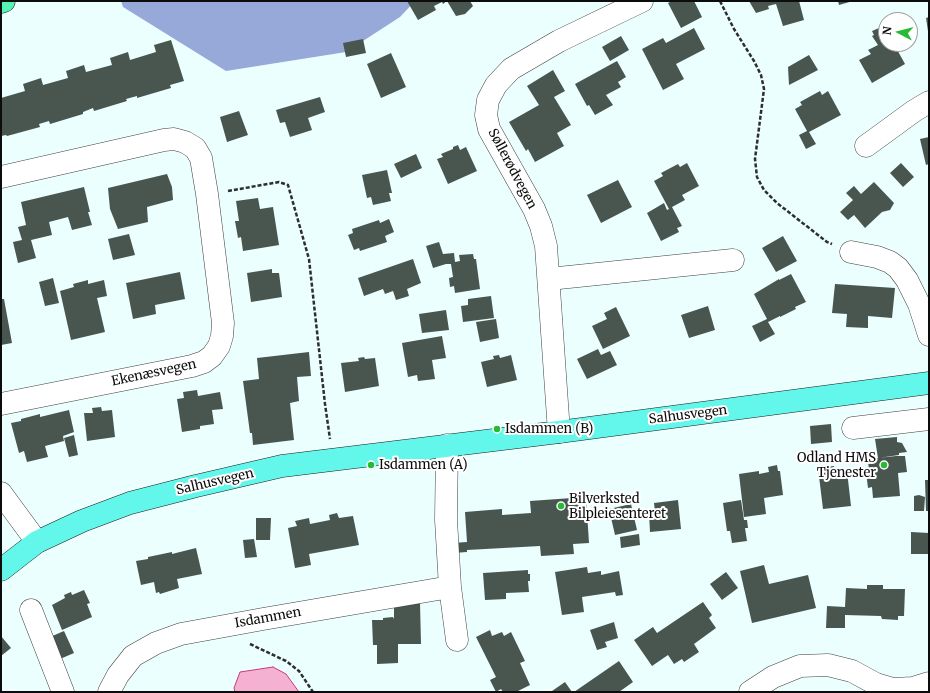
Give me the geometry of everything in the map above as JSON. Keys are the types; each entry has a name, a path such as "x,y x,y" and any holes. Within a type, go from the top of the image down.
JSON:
{"main road":[{"name":"Salhusvegen","path":"1,570 37,542 82,521 130,502 282,466 559,432 929,383"}],"street":[{"name":"Søllerødvegen","path":"559,432 546,246 541,226 534,209 489,129 486,115 488,100 496,85 511,69 559,41 642,1"},
{"path":"866,146 914,111 929,102"},
{"name":"Ekenæsvegen","path":"1,177 164,140 174,139 185,142 195,148 201,158 207,194 223,323 222,336 219,346 212,356 204,362 192,366 1,404"},
{"path":"851,252 890,262 898,268 907,280 919,304 929,335"},
{"path":"549,279 733,260"},
{"path":"853,428 929,419"},
{"path":"446,445 446,520 450,587 457,640"},
{"path":"1,493 37,542"},
{"name":"Isdammen","path":"109,692 118,675 133,656 156,643 181,634 450,587"},
{"path":"32,610 63,692"},
{"path":"750,692 773,677 800,666 828,665 852,671 876,684 893,690 912,688 929,683"}],"path":[{"path":"720,1 734,29 761,75 764,89 755,158 757,177 764,190 777,203 827,242 851,252"},
{"path":"207,194 279,182 286,183 288,185 310,259 330,440"},
{"path":"217,628 286,661 299,671 313,692"}],"shaded area":[{"path":"121,1 415,1 400,17 346,52 226,71 123,7"},
{"path":"273,667 286,674 299,692 235,692 234,688 240,672"}],"building":[{"path":"407,1 447,1 443,4 442,2 434,6 436,10 418,20"},
{"path":"447,1 470,1 473,6 465,14 456,16"},
{"path":"672,1 694,1 702,17 681,28 668,3"},
{"path":"749,1 799,1 804,20 783,26 776,4 768,6 769,9 756,13"},
{"path":"838,1 853,1 839,5"},
{"path":"929,17 929,31 928,31 926,18"},
{"path":"694,28 705,49 676,64 684,79 663,90 642,49 663,38 666,43"},
{"path":"878,28 878,45 872,36 874,35 872,31"},
{"path":"621,36 629,50 610,61 602,47"},
{"path":"363,39 366,53 346,57 343,43"},
{"path":"171,40 184,81 170,85 171,88 137,98 137,96 126,99 127,101 94,111 93,108 83,112 83,114 50,124 49,121 39,124 40,127 7,136 1,136 1,98 25,91 23,84 41,78 43,85 68,78 66,71 84,65 86,72 112,65 110,58 128,52 130,60 156,52 154,45"},
{"path":"878,45 878,52 898,52 905,64 872,83 859,60 871,54 868,50"},
{"path":"391,53 406,87 381,98 367,64"},
{"path":"809,55 818,70 789,85 788,67"},
{"path":"617,61 626,77 618,82 621,87 606,95 613,105 595,115 589,105 587,106 575,84"},
{"path":"553,70 565,91 554,97 571,125 557,133 564,146 535,162 528,149 526,151 509,122 539,105 527,86"},
{"path":"820,91 822,95 828,91 841,115 809,132 816,144 806,149 799,135 807,131 795,109 802,105 800,102"},
{"path":"320,97 325,112 308,118 312,130 290,137 285,122 280,123 276,110"},
{"path":"239,111 248,135 227,142 220,117"},
{"path":"929,137 929,164 926,165 920,139"},
{"path":"458,145 460,150 466,147 477,171 448,184 437,159 443,157 441,154"},
{"path":"416,154 422,168 401,178 394,164"},
{"path":"687,163 699,186 682,195 685,200 672,207 682,226 677,228 679,232 661,241 647,213 664,203 667,210 669,209 654,181 663,176 661,173 678,164 680,167"},
{"path":"901,163 914,177 903,187 890,173"},
{"path":"387,170 392,193 389,193 391,201 373,205 371,197 367,198 362,175"},
{"path":"167,174 172,187 173,200 147,207 148,222 118,229 110,209 108,188"},
{"path":"618,180 632,207 601,223 587,195"},
{"path":"874,182 894,203 890,210 882,212 865,228 854,215 848,220 840,212 853,200 846,193 854,186 861,194"},
{"path":"84,187 90,212 88,212 92,225 72,230 68,217 49,222 52,235 31,240 36,258 18,263 13,242 22,240 18,227 26,225 21,202"},
{"path":"258,198 260,209 273,207 279,245 243,251 241,237 238,238 235,221 239,221 236,201"},
{"path":"389,219 394,232 385,236 387,242 360,251 359,248 354,250 348,235 353,233 352,229 379,220 380,223"},
{"path":"129,234 135,255 113,260 108,239"},
{"path":"783,236 797,261 776,272 762,248"},
{"path":"439,242 443,254 454,253 455,262 460,261 459,255 473,254 474,259 476,259 480,289 455,293 454,286 450,287 449,278 453,277 451,264 433,268 426,246"},
{"path":"413,259 421,283 407,289 409,296 396,300 393,291 385,294 383,289 364,296 358,278"},
{"path":"272,269 272,273 279,273 282,297 251,302 247,273"},
{"path":"180,272 185,299 155,305 156,314 133,319 126,283"},
{"path":"791,274 806,302 795,307 796,309 768,322 775,334 760,342 752,326 767,319 754,294 779,279"},
{"path":"53,278 59,303 45,306 39,282"},
{"path":"88,280 88,284 104,280 107,296 97,298 105,332 71,340 60,291 74,287 73,284"},
{"path":"835,284 895,288 892,318 868,316 868,328 846,327 847,314 832,313"},
{"path":"491,296 494,318 463,322 461,306 468,305 468,299"},
{"path":"1,299 4,299 12,343 1,345"},
{"path":"708,306 715,330 689,338 681,315"},
{"path":"616,307 630,336 603,349 592,326 607,319 604,313"},
{"path":"446,310 449,330 422,333 419,314"},
{"path":"496,319 499,338 480,342 476,322"},
{"path":"442,336 446,358 432,360 435,379 418,381 417,375 408,377 402,343"},
{"path":"598,349 601,355 610,351 617,365 587,379 577,359"},
{"path":"309,352 311,376 297,377 299,401 290,403 294,440 253,445 243,381 259,379 257,358"},
{"path":"499,355 500,358 511,355 517,380 487,387 481,362 494,359 493,356"},
{"path":"364,357 365,359 375,358 379,386 345,392 341,363 359,361 358,358"},
{"path":"197,390 198,396 220,392 223,409 212,410 214,424 200,426 200,429 182,432 177,399 184,398 183,392"},
{"path":"101,407 102,411 112,410 115,437 87,441 84,413 93,413 92,408"},
{"path":"69,410 74,432 63,436 64,441 45,446 48,457 27,462 24,451 19,453 11,423 40,414 40,417"},
{"path":"831,424 832,442 811,444 810,426"},
{"path":"74,435 78,455 69,457 64,438"},
{"path":"897,437 897,442 902,443 907,452 899,453 899,455 878,458 875,439"},
{"path":"905,456 907,472 898,473 900,496 873,498 872,487 868,488 866,472 869,472 868,459"},
{"path":"777,465 778,471 780,471 783,495 764,498 766,514 744,517 739,474 759,471 759,474 769,472 768,467"},
{"path":"834,466 835,473 847,471 851,506 823,509 818,468"},
{"path":"925,480 929,480 929,511 926,511"},
{"path":"919,495 925,497 924,511 914,511 914,496"},
{"path":"586,497 589,543 573,544 574,554 541,556 540,546 467,550 467,552 453,553 453,543 467,542 465,512 502,509 502,515 531,513 530,501"},
{"path":"678,500 681,529 650,532 649,513 655,512 654,503"},
{"path":"741,500 744,520 747,520 748,528 745,528 747,541 732,543 730,531 727,531 723,503"},
{"path":"631,504 637,530 615,535 609,509"},
{"path":"337,513 339,518 353,516 359,545 309,554 311,565 295,568 288,528 297,526 295,521 309,518 310,524 330,520 329,515"},
{"path":"256,518 271,518 270,540 256,540"},
{"path":"911,532 929,533 929,554 911,554"},
{"path":"639,534 640,545 621,548 620,537"},
{"path":"254,539 257,557 245,558 243,540"},
{"path":"196,548 202,574 177,579 179,588 160,594 159,592 156,593 154,582 141,585 136,561 148,559 148,557 172,552 172,554"},
{"path":"764,565 769,584 808,575 816,608 752,623 740,571"},
{"path":"587,567 588,573 601,571 601,575 619,571 623,595 616,596 615,592 582,597 584,612 562,615 555,572"},
{"path":"528,570 528,574 530,574 530,581 528,581 529,592 506,593 506,599 485,600 483,573"},
{"path":"726,572 738,588 722,600 710,584"},
{"path":"867,585 883,585 883,589 905,589 904,616 898,616 898,620 882,619 881,616 845,615 845,628 826,628 827,606 845,607 846,588 867,589"},
{"path":"84,590 90,603 87,604 92,617 62,630 52,605 65,598 64,595 71,592 72,595"},
{"path":"703,602 712,615 709,618 716,628 694,644 699,652 684,662 682,659 674,664 668,655 652,666 634,640 653,627 657,633"},
{"path":"420,603 421,644 398,644 398,663 377,664 377,645 373,645 372,620 383,620 383,618 393,617 394,619 394,604"},
{"path":"614,622 618,638 605,642 607,647 597,650 590,630"},
{"path":"490,630 492,636 502,632 504,636 511,632 525,661 520,663 530,685 516,692 503,692 501,689 496,692 490,680 496,677 476,637"},
{"path":"64,631 74,653 60,659 50,637"},
{"path":"1,636 11,648 1,656"},
{"path":"619,661 633,682 619,692 574,692"},
{"path":"565,682 572,692 552,691"}],"place":[{"name":"Isdammen (B)","path":"497,429"},
{"name":"Isdammen (A)","path":"371,465"},
{"name":"Odland HMS Tjenester","path":"884,465"},
{"name":"Bilverksted Bilpleiesenteret","path":"561,506"}]}
